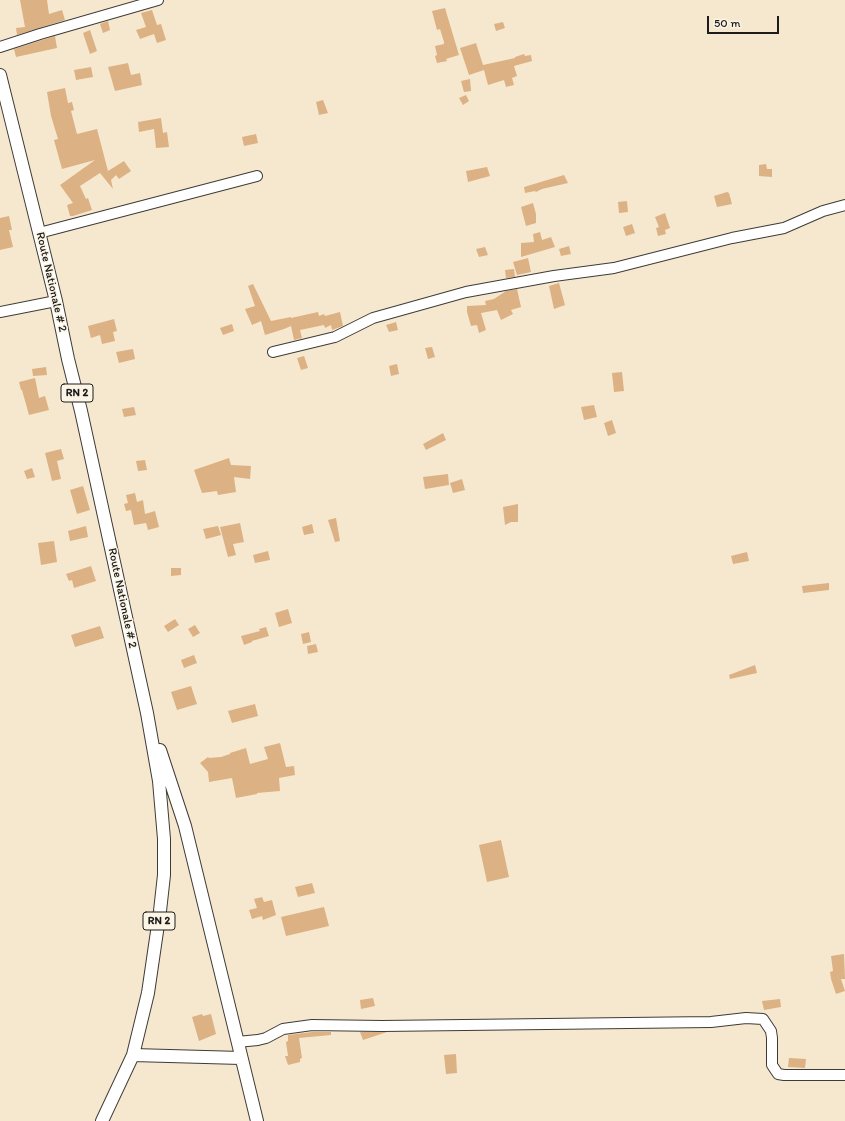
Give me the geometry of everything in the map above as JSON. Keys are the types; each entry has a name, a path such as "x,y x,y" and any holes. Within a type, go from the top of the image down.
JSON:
{"main road":[{"name":"Route Nationale # 2","path":"0,75 40,233 81,411 147,713 159,781 164,839 164,875 148,993 133,1055 102,1121"},
{"path":"147,713 185,826 257,1121"},
{"path":"133,1055 241,1058"}],"street":[{"path":"0,47 158,0"},
{"path":"40,233 257,176"},
{"path":"273,352 335,337 374,318 466,292 554,276 614,268 732,238 784,228 823,211 845,205"},
{"path":"0,312 56,301"},
{"path":"237,1042 258,1040 266,1038 283,1029 312,1025 711,1022 746,1018 763,1020 771,1031 772,1065 778,1074 845,1075"}],"building":[{"path":"20,0 47,0 49,14 62,10 65,20 17,35 16,28 25,27"},
{"path":"445,8 459,55 446,59 447,61 437,63 435,46 444,44 444,42 440,29 437,30 432,11"},
{"path":"152,10 157,25 161,24 166,40 157,43 154,34 140,39 136,30 146,27 141,13"},
{"path":"108,21 110,30 103,33 100,24"},
{"path":"503,22 505,28 496,31 494,24"},
{"path":"90,30 97,51 90,54 83,33"},
{"path":"55,36 57,48 16,57 14,49"},
{"path":"476,43 483,65 515,58 524,54 525,56 531,55 532,61 514,66 517,76 512,78 514,85 506,87 504,80 488,85 484,70 469,75 460,48"},
{"path":"128,63 131,75 140,73 142,85 115,91 108,67"},
{"path":"91,67 93,77 76,80 74,70"},
{"path":"470,79 471,91 464,92 461,81"},
{"path":"65,88 68,103 72,102 74,110 71,111 77,134 97,129 108,171 124,161 131,171 119,179 116,175 111,180 113,189 100,173 80,186 86,199 88,198 92,210 73,216 70,216 67,205 73,203 60,185 95,160 62,169 54,140 58,139 51,116 47,92"},
{"path":"466,95 469,101 463,105 459,98"},
{"path":"323,100 328,113 319,115 316,102"},
{"path":"161,118 163,133 167,132 169,147 156,148 154,129 139,132 138,122"},
{"path":"256,134 258,143 244,146 242,137"},
{"path":"766,164 767,169 772,169 772,177 759,176 759,165"},
{"path":"487,167 490,176 468,182 466,171"},
{"path":"564,175 568,183 542,189 536,192 525,193 524,187"},
{"path":"727,192 729,193 732,204 717,207 714,196"},
{"path":"627,201 628,212 619,213 618,202"},
{"path":"533,203 536,214 536,223 526,226 521,207"},
{"path":"665,213 670,228 665,230 666,234 658,236 656,228 659,227 655,217"},
{"path":"9,216 12,230 9,230 13,247 0,250 0,218"},
{"path":"632,224 635,233 626,236 623,227"},
{"path":"540,232 542,240 551,237 555,247 521,257 521,243 534,242 533,234"},
{"path":"569,246 571,254 561,256 559,249"},
{"path":"485,247 488,255 479,257 476,249"},
{"path":"528,258 531,272 517,275 513,262"},
{"path":"514,269 515,277 506,278 505,270"},
{"path":"559,283 565,305 554,309 549,286"},
{"path":"253,284 271,321 318,312 319,316 324,314 325,316 340,312 343,326 332,330 331,325 325,328 324,325 300,330 302,338 294,340 291,326 265,335 261,321 252,325 245,309 255,306 248,286"},
{"path":"517,289 521,307 511,310 513,314 501,320 497,310 481,313 486,330 479,333 477,325 471,326 467,306 486,305 485,301 494,299 506,291"},
{"path":"114,319 117,331 113,332 115,341 102,344 100,335 91,338 88,326"},
{"path":"396,322 398,330 389,332 386,325"},
{"path":"232,324 234,331 223,335 220,328"},
{"path":"432,347 435,357 428,359 425,348"},
{"path":"133,349 135,359 119,363 116,352"},
{"path":"304,356 308,368 301,370 297,358"},
{"path":"397,364 399,374 391,376 389,366"},
{"path":"46,367 47,375 33,376 32,369"},
{"path":"622,372 624,391 614,392 612,373"},
{"path":"35,378 39,398 45,396 49,410 29,415 19,382"},
{"path":"594,405 597,417 584,420 581,407"},
{"path":"134,407 136,415 124,417 122,409"},
{"path":"612,420 616,433 608,436 604,423"},
{"path":"443,433 446,440 426,450 423,444"},
{"path":"61,449 64,459 57,461 61,479 52,481 45,453"},
{"path":"229,458 231,465 251,466 250,479 234,477 236,492 218,495 217,491 202,493 194,470"},
{"path":"145,460 147,470 138,471 136,461"},
{"path":"32,468 35,477 27,479 24,471"},
{"path":"448,474 449,485 425,489 423,477"},
{"path":"462,479 465,490 453,493 450,483"},
{"path":"83,486 90,510 77,514 70,490"},
{"path":"135,493 137,502 143,500 145,514 155,511 159,527 148,530 146,523 134,525 131,510 126,511 124,504 128,503 126,495"},
{"path":"518,504 518,522 511,522 505,525 503,507"},
{"path":"336,518 340,541 335,542 328,520"},
{"path":"240,523 244,542 233,544 236,555 228,557 220,527"},
{"path":"312,524 314,533 304,535 302,527"},
{"path":"86,526 88,537 70,541 68,531"},
{"path":"218,526 221,535 206,539 203,529"},
{"path":"54,541 57,562 41,565 38,543"},
{"path":"268,551 270,560 255,563 253,555"},
{"path":"747,552 749,561 733,564 731,556"},
{"path":"91,566 96,581 74,588 72,580 69,581 66,574"},
{"path":"171,568 181,568 181,575 171,576"},
{"path":"829,583 829,590 803,593 802,586"},
{"path":"288,609 292,623 279,627 275,613"},
{"path":"175,619 179,625 168,632 164,626"},
{"path":"195,625 200,633 193,637 188,629"},
{"path":"100,626 104,638 75,647 71,635"},
{"path":"266,627 269,636 244,645 241,636 260,631 259,629"},
{"path":"309,632 311,642 303,644 301,634"},
{"path":"316,644 318,652 308,654 307,646"},
{"path":"194,655 197,663 184,668 181,660"},
{"path":"755,665 757,673 730,679 729,675"},
{"path":"191,686 197,704 177,710 171,692"},
{"path":"255,704 258,716 232,723 228,711"},
{"path":"280,743 286,767 294,766 295,775 279,778 280,791 257,793 236,798 232,778 209,782 208,772 200,763 208,757 221,757 246,748 250,764 268,759 264,747"},
{"path":"501,840 509,877 487,882 479,845"},
{"path":"312,883 315,893 298,897 295,887"},
{"path":"262,897 264,902 272,900 276,915 263,920 262,916 252,919 249,910 257,908 254,899"},
{"path":"324,907 329,926 286,936 281,917"},
{"path":"844,954 845,979 841,979 845,991 836,994 830,972 833,971 831,956"},
{"path":"373,998 375,1006 361,1009 360,1000"},
{"path":"780,999 781,1007 764,1010 762,1001"},
{"path":"202,1014 203,1016 211,1014 216,1034 199,1041 192,1017"},
{"path":"312,1032 331,1032 331,1035 299,1038 302,1058 300,1059 300,1062 288,1065 285,1056 288,1056 286,1042 288,1041 288,1035"},
{"path":"360,1032 387,1032 363,1040"},
{"path":"456,1054 457,1073 446,1074 444,1055"},
{"path":"789,1058 806,1059 805,1068 788,1067"}]}
